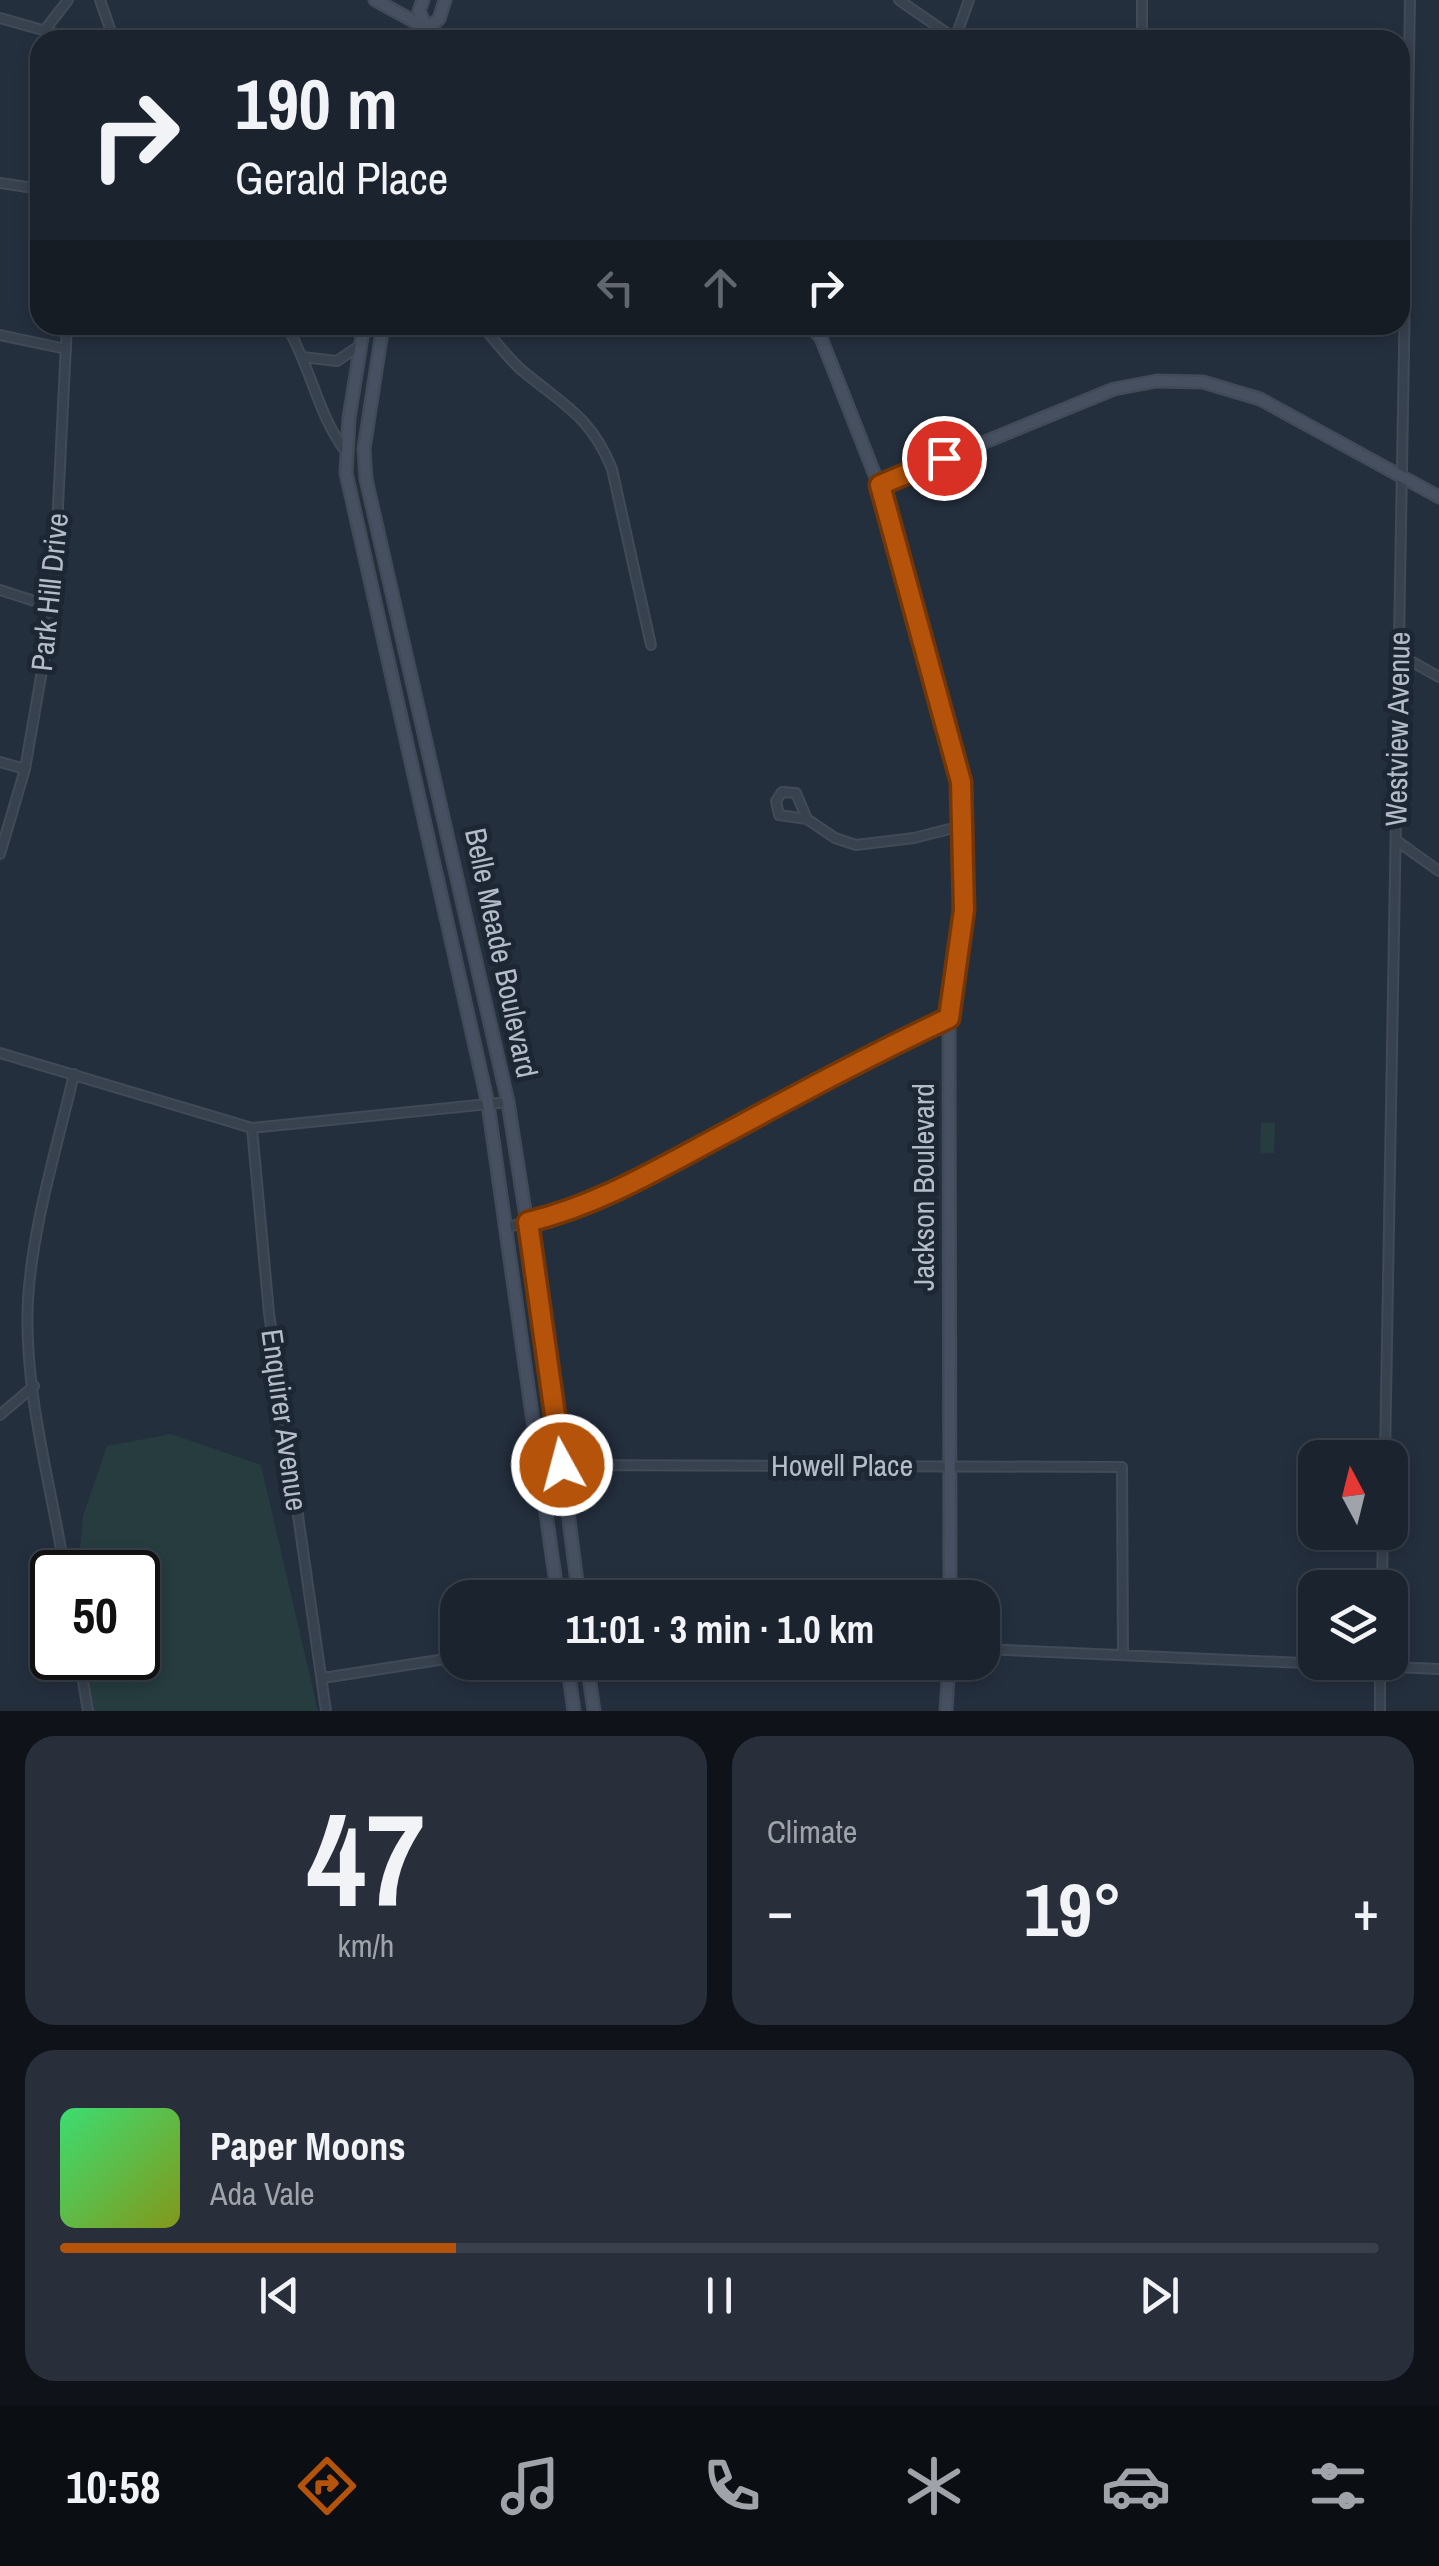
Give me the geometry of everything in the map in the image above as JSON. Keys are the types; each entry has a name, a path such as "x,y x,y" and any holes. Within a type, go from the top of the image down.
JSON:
{"main road":[{"path":"374,0 430,30"},
{"path":"422,0 419,11 426,28"},
{"path":"424,30 439,19 445,0"},
{"name":"Belle Meade Boulevard","path":"363,335 346,452 368,584 488,1104 556,1580"},
{"name":"Belle Meade Boulevard","path":"382,335 364,453 378,542 453,846 508,1102 577,1580"},
{"name":"Jackson Boulevard","path":"817,335 880,485 950,729 965,825 964,910 949,1018 950,1580"},
{"path":"362,342 380,346"},
{"path":"880,485 1114,389 1157,381 1203,382 1260,398 1439,497"},
{"path":"346,452 364,453"},
{"path":"432,850 453,846"},
{"path":"446,909 465,904"},
{"path":"540,1468 562,1465"},
{"path":"570,1680 574,1711"},
{"path":"590,1680 594,1711"},
{"path":"946,1711 948,1680"}],"street":[{"path":"45,30 68,0"},
{"path":"100,0 110,30"},
{"path":"899,0 942,30"},
{"path":"959,30 969,0"},
{"path":"1142,0 1142,30"},
{"name":"Westview Avenue","path":"1410,0 1410,30"},
{"path":"0,18 41,30"},
{"path":"0,183 30,188"},
{"path":"0,335 66,349"},
{"name":"Park Hill Drive","path":"0,854 25,769 54,607 67,335"},
{"path":"292,335 304,357 328,426 346,452"},
{"path":"491,335 523,371 578,412 602,444 616,485 650,645"},
{"name":"Westview Avenue","path":"1385,1440 1400,655 1398,475 1406,335"},
{"path":"304,357 327,362 344,359 362,342"},
{"path":"0,590 54,607"},
{"path":"1400,655 1439,677"},
{"path":"0,762 25,769"},
{"path":"807,819 796,794 782,792 776,801 779,815 807,819 835,838 856,845 914,838 965,825"},
{"path":"1397,841 1439,870"},
{"path":"508,1227 576,1210 637,1182 830,1075 949,1018"},
{"path":"0,1054 252,1128 508,1102"},
{"path":"61,1550 28,1334 34,1242 74,1074"},
{"name":"Enquirer Avenue","path":"252,1128 254,1186 269,1313 326,1711"},
{"path":"0,1415 34,1386"},
{"name":"Howell Place","path":"562,1465 1122,1466 1123,1654"},
{"path":"1000,1650 1298,1661"},
{"path":"323,1678 440,1660"},
{"path":"1408,1666 1439,1669"},
{"path":"83,1680 88,1711"},
{"path":"1380,1680 1380,1711"}],"green space":[{"path":"1261,1122 1275,1123 1274,1153 1260,1153"},
{"path":"171,1434 261,1465 318,1711 87,1711 82,1680 160,1680 160,1550 80,1550 83,1516 107,1446"}],"route":[{"path":"562,1465 528,1222 576,1210 637,1182 830,1075 949,1018 964,910 961,782 950,729 880,485 944,458"}]}
